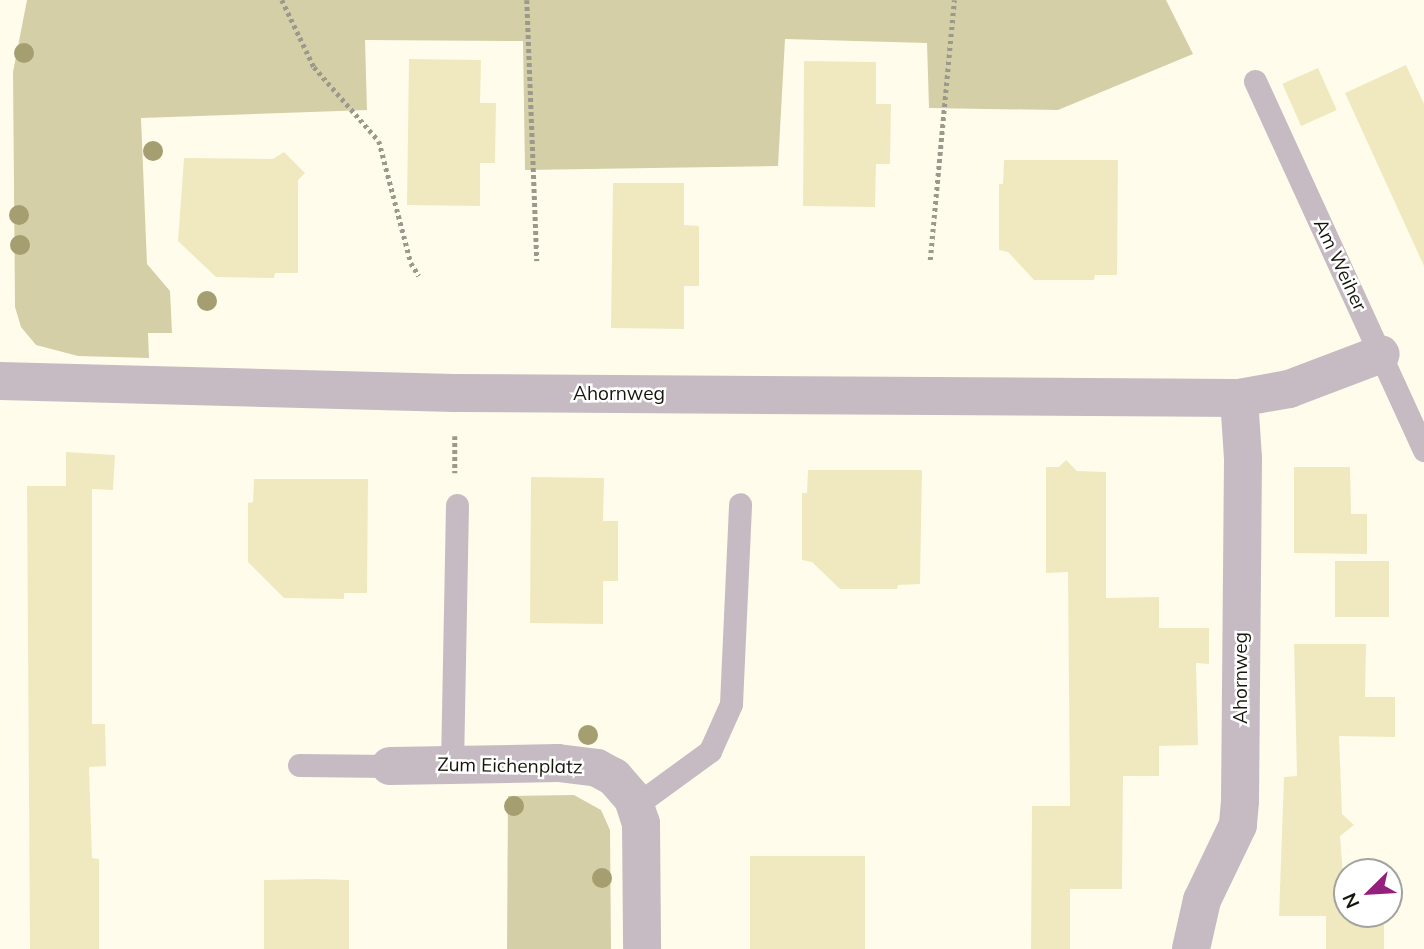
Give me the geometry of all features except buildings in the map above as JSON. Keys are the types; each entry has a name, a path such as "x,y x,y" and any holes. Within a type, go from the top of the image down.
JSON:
{"street":[{"name":"Ahornweg","path":"0,381 454,393 1239,398 1289,389 1381,354"},
{"name":"Ahornweg","path":"1191,949 1202,900 1238,825 1243,458 1239,398"},
{"name":"Zum Eichenplatz","path":"390,766 586,765 614,777 636,805 643,842 642,949"}],"lane":[{"name":"Am Weiher","path":"1255,81 1424,450"},
{"path":"452,765 456,496"},
{"path":"636,805 710,751 731,704 740,504"},
{"path":"299,765 390,766"}],"path":[{"path":"282,0 314,68 379,141 411,263 419,276"},
{"path":"527,0 537,261"},
{"path":"930,260 947,30 954,0"},
{"path":"454,393 456,496"}],"shaded area":[{"path":"27,0 1166,0 1193,54 1058,110 929,108 927,43 785,39 778,166 525,170 523,41 365,40 367,110 141,118 147,264 170,291 172,333 148,333 149,358 78,356 36,345 21,327 15,307 13,72"},
{"path":"574,795 601,810 610,830 611,949 507,949 508,796"}]}
